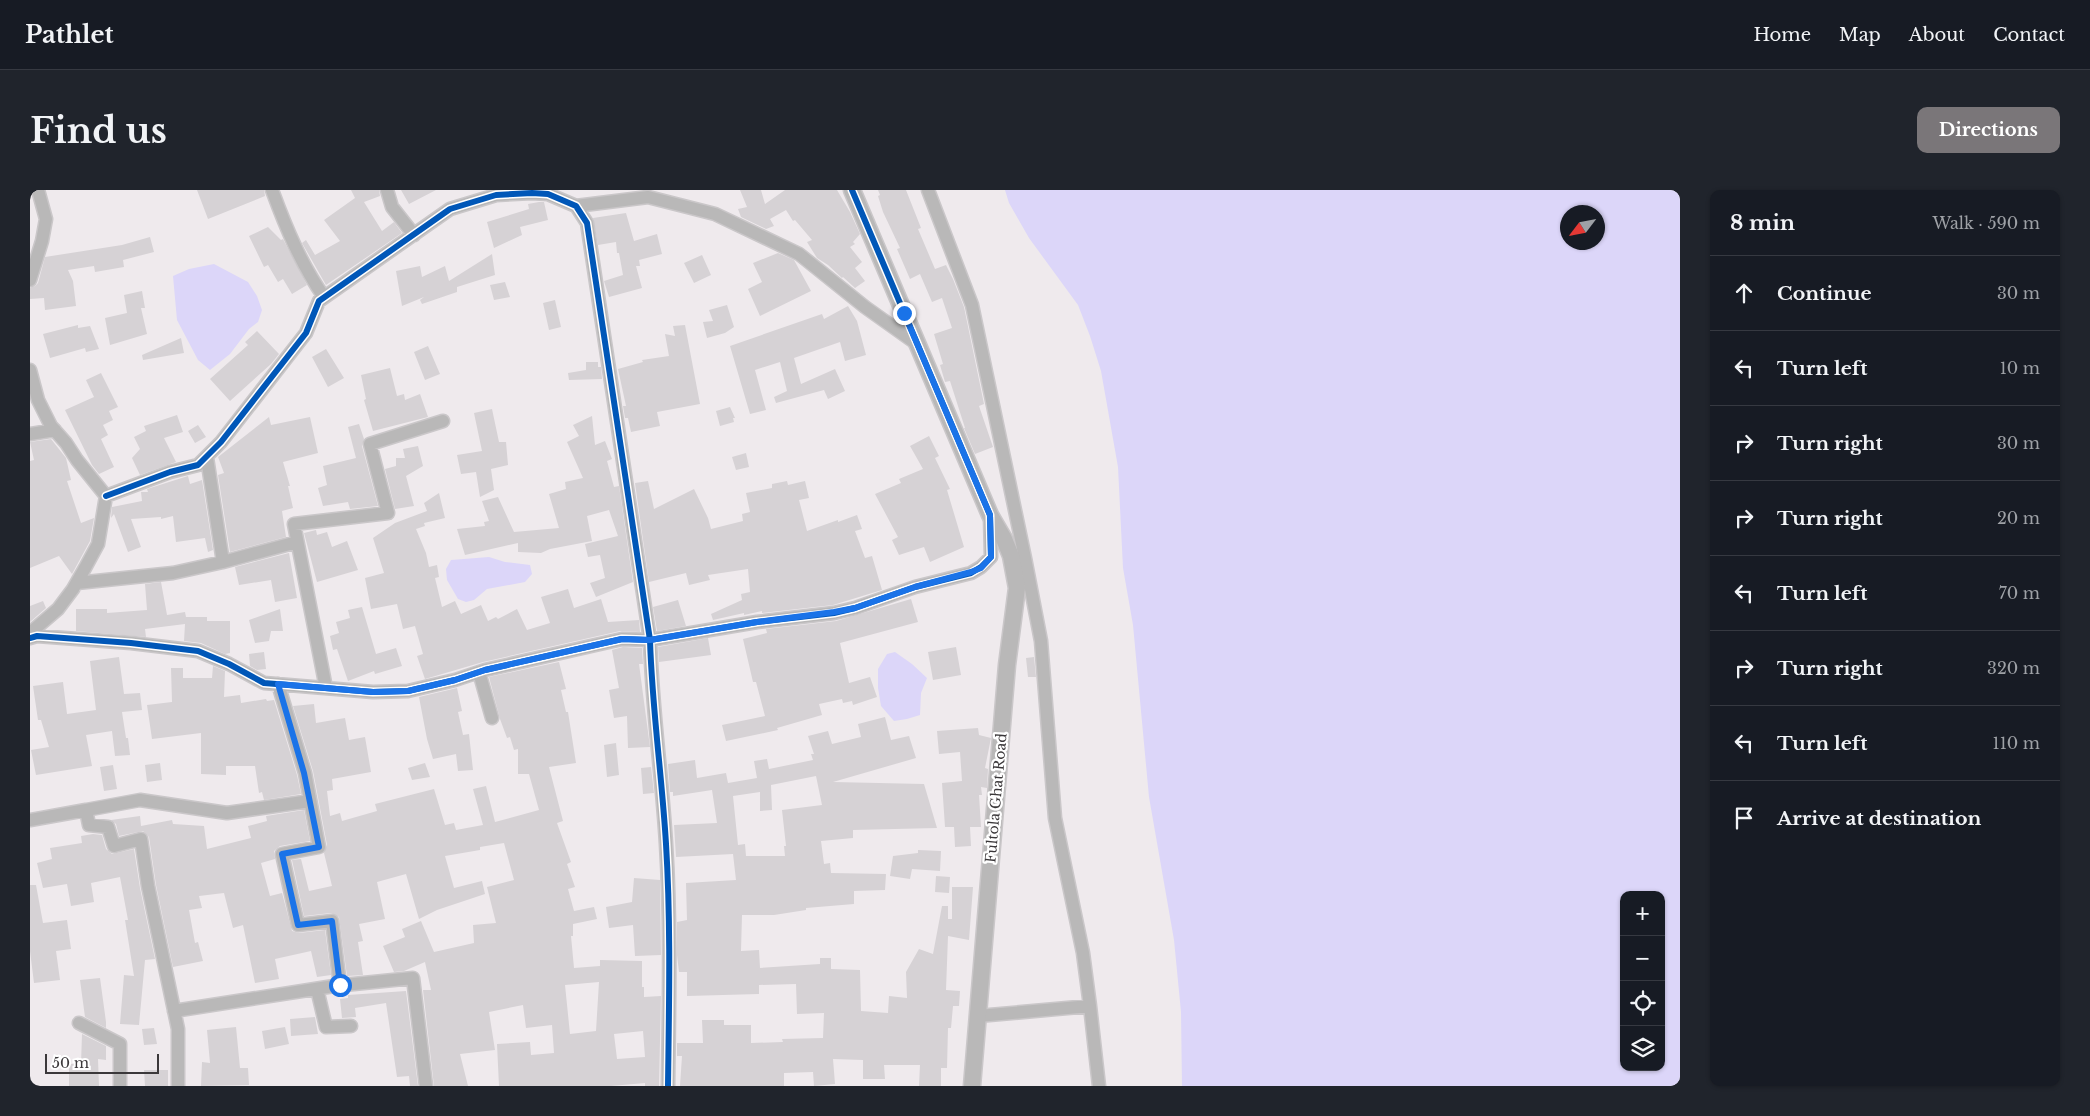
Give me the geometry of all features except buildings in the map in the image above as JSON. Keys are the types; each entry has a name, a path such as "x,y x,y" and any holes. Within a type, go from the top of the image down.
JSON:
{"street":[{"path":"30,280 42,241 46,219 38,190"},
{"path":"272,190 286,229 307,273 324,298"},
{"path":"387,190 392,207 414,235"},
{"name":"Fultola Ghat Road","path":"852,190 990,515 1004,539 1011,556 1017,588 1007,665 972,1086"},
{"path":"928,190 972,305 1026,558 1041,641 1055,818 1084,954 1099,1086"},
{"path":"106,496 170,472 198,465 207,458 306,332 319,301 450,209 496,195 548,194 576,206 648,197 715,214 800,254 864,307 917,344"},
{"path":"576,206 587,223 650,640 652,695 666,845 669,984 668,1086"},
{"path":"30,370 38,400 54,430 106,496 98,544 77,583 58,609 30,633"},
{"path":"326,688 294,524 388,513 370,444 442,421"},
{"path":"30,434 54,430"},
{"path":"207,458 224,562"},
{"path":"30,638 37,636 131,642 198,651 229,664 264,683 373,692 408,691 455,680 479,672 622,639 650,640 757,622 843,611 981,568 991,557 990,515"},
{"path":"77,583 172,572 224,562 297,542"},
{"path":"479,672 492,718"},
{"path":"278,684 304,773 319,847 282,854 298,925 332,921 340,985"},
{"path":"30,820 140,800 227,813 310,801"},
{"path":"86,810 89,826 108,827 114,846 141,839 148,886 178,1029 178,1086"},
{"path":"174,1011 317,988 412,978 426,1086"},
{"path":"317,988 326,1027 351,1026"},
{"path":"978,1016 1090,1006"},
{"path":"79,1023 120,1044 120,1086"}],"shaded area":[{"path":"1005,190 1680,190 1680,1086 1182,1086 1181,1012 1174,940 1149,797 1133,625 1123,568 1118,467 1101,371 1078,305 1029,238 1009,203"},
{"path":"214,264 248,282 257,296 262,310 258,322 249,329 230,354 210,370 198,360 177,320 173,276 189,269"},
{"path":"489,557 505,562 530,565 532,574 525,582 487,589 474,600 466,602 458,599 447,580 446,569 451,560"},
{"path":"895,652 927,678 921,693 920,715 894,721 881,706 878,688 878,669 887,654"}],"cycle path":[{"path":"30,638 37,636 131,643 198,651 229,664 264,683 373,692 408,691 455,680 485,670 622,639 650,640 757,622 834,613 855,608 915,587 971,573 981,567 991,557 990,515 852,190"},
{"path":"106,496 170,472 198,465 221,442 306,333 319,301 450,209 496,195 532,193 548,194 576,206 587,223 650,640 668,874 668,1086"}],"route":[{"path":"340,985 332,921 298,925 282,854 319,847 304,773 278,684 373,692 408,691 455,680 485,670 622,639 650,640 806,614 843,611 915,587 951,579 981,568 991,557 990,515 904,313"}]}
